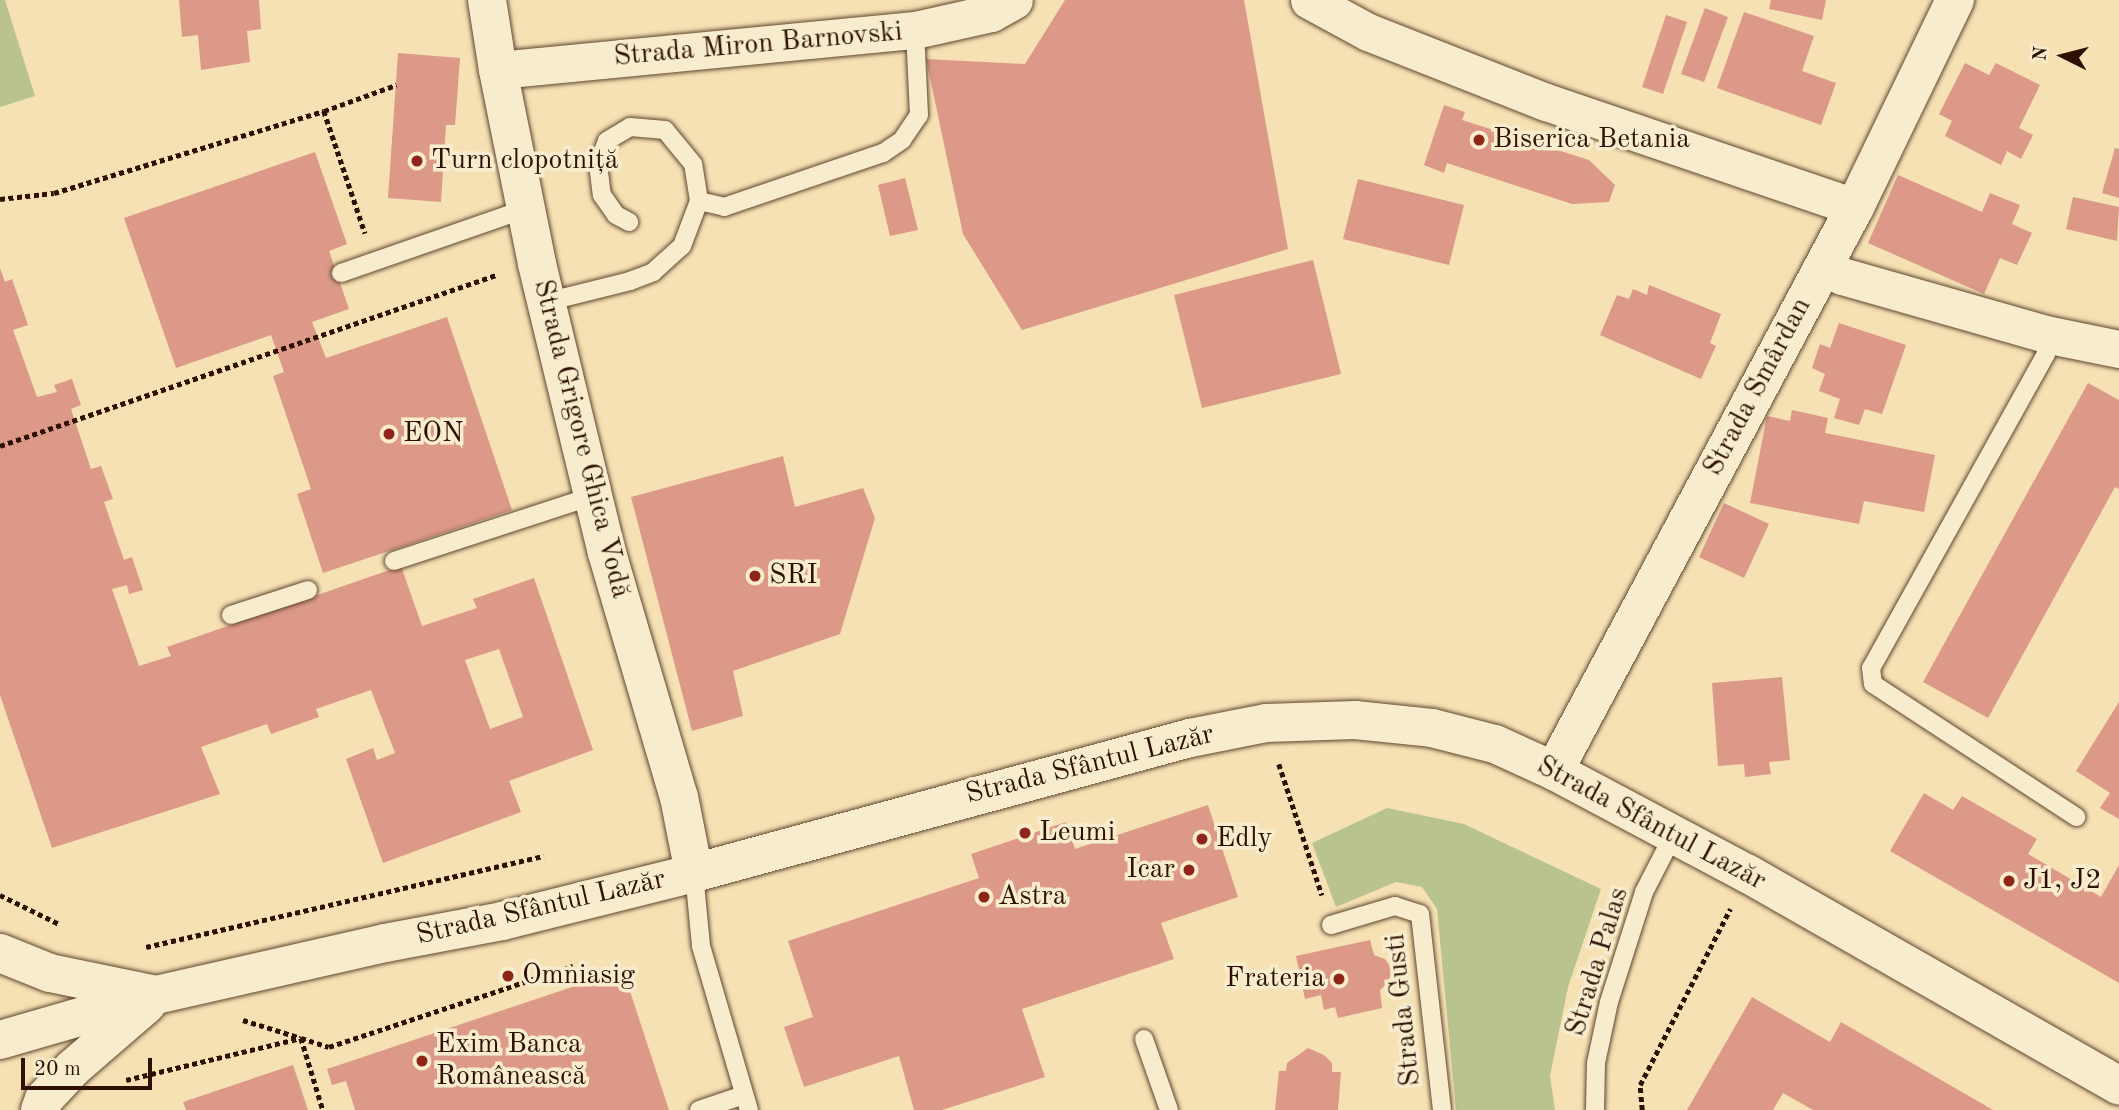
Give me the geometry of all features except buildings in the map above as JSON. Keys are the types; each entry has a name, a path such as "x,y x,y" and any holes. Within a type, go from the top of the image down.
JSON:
{"main road":[{"name":"Strada Grigore Ghica Vodă","path":"487,0 525,209 546,302 593,496 679,797 694,873"},
{"name":"Strada Smârdan","path":"1554,771 1855,207 1955,0"},
{"name":"Strada Sfântul Lazăr","path":"0,1040 156,995 385,943 502,921 694,873 1189,737 1266,723 1355,720 1432,728 1495,744 1554,771 1748,874 2119,1086"},
{"path":"0,953 50,973 156,995"},
{"path":"40,1110 44,1099 73,1068 156,995"}],"street":[{"name":"Strada Miron Barnovski","path":"498,70 915,30 990,13 1014,0"},
{"path":"1309,0 1368,32 1546,102 1855,207"},
{"path":"1823,267 1842,276 2045,334 2119,349"}],"lane":[{"path":"699,201 724,206 883,153 902,140 919,115 915,30"},
{"path":"546,302 630,281 653,272 682,246 699,201 693,164 665,130 630,127 607,141 598,164 602,195 616,215 628,222"},
{"path":"341,272 525,209"},
{"path":"2045,334 2046,354 1871,668 1873,684 2076,817"},
{"path":"394,561 593,496"},
{"path":"231,615 308,590"},
{"name":"Strada Palas","path":"1595,1110 1596,1063 1609,1002 1644,892 1674,834"},
{"path":"694,873 701,946 746,1103 699,1110"},
{"name":"Strada Gusti","path":"1331,925 1395,906 1420,914 1442,1110"},
{"path":"1144,1039 1169,1110"}],"path":[{"path":"0,199 54,193 324,111 396,85"},
{"path":"324,111 366,235 379,230"},
{"path":"0,446 447,292 537,264"},
{"path":"1266,723 1331,925"},
{"path":"134,950 544,856"},
{"path":"1642,1110 1640,1085 1748,874"},
{"path":"0,895 59,924"},
{"path":"236,1018 329,1047 573,966"},
{"path":"119,1082 302,1038"},
{"path":"302,1038 323,1110"}],"green space":[{"path":"0,0 5,0 35,96 0,107"},
{"path":"1387,808 1464,824 1601,889 1568,987 1550,1076 1555,1110 1456,1110 1437,909 1422,887 1396,882 1336,907 1312,843"}],"place":[{"name":"Biserica Betania","path":"1479,140"},
{"name":"Turn clopotniță","path":"417,161"},
{"name":"EON","path":"389,434"},
{"name":"SRI","path":"755,576"},
{"name":"Leumi","path":"1025,833"},
{"name":"Edly","path":"1202,839"},
{"name":"Icar","path":"1189,870"},
{"name":"J1, J2","path":"2009,881"},
{"name":"Astra","path":"984,897"},
{"name":"Omniasig","path":"508,976"},
{"name":"Frateria","path":"1339,979"},
{"name":"Exim Banca Românească","path":"422,1061"}]}
